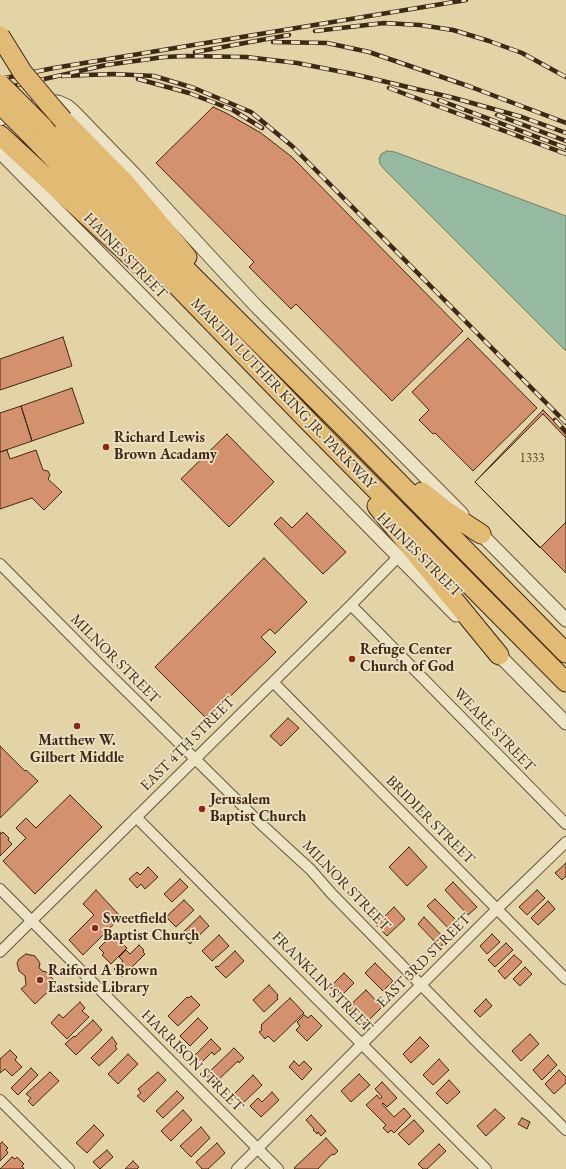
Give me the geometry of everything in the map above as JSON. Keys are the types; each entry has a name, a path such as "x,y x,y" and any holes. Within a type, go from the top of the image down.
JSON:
{"highway":[{"path":"0,36 23,73 63,120 126,184 165,229 194,265 217,301"},
{"name":"MARTIN LUTHER KING JR. PARKWAY","path":"0,84 35,129 271,383 566,682"},
{"name":"MARTIN LUTHER KING JR. PARKWAY","path":"0,104 35,129 217,301 351,434 566,653"},
{"path":"0,135 271,383"},
{"path":"311,424 398,533 499,655"},
{"path":"351,434 440,507 481,534"}],"street":[{"path":"0,119 6,115 50,102 58,102 67,106 74,112 134,174 257,307 566,620"},
{"name":"HAINES STREET","path":"0,152 398,557 468,627 499,655 566,723"},
{"name":"EAST 4TH STREET","path":"0,952 398,557"},
{"name":"MILNOR STREET","path":"0,564 261,824 311,870 331,893 566,1130"},
{"name":"WEARE STREET","path":"351,605 566,824"},
{"name":"BRIDIER STREET","path":"273,682 566,979"},
{"name":"FRANKLIN STREET","path":"136,817 486,1169"},
{"name":"EAST 3RD STREET","path":"237,1169 566,842"},
{"name":"HARRISON STREET","path":"0,889 278,1169"},
{"path":"0,1100 68,1169"}],"shaded area":[{"path":"387,151 395,152 566,216 566,351 384,169 380,164 379,159 381,154"}],"building":[{"path":"213,107 261,133 292,157 463,331 392,401 296,304 291,309 249,267 254,262 156,163"},
{"path":"63,337 72,366 0,390 0,359"},
{"path":"468,338 537,408 473,471 435,433 433,434 419,420 429,410 412,392"},
{"path":"72,388 84,423 32,441 21,406"},
{"path":"21,406 32,441 0,452 0,413"},
{"path":"543,410 566,433 566,522 540,548 475,482"},
{"path":"543,414 566,438 566,573 475,482"},
{"path":"227,434 274,482 229,527 181,479"},
{"path":"7,450 10,459 36,450 43,470 48,471 50,475 48,479 62,492 44,510 32,498 0,509 0,452"},
{"path":"307,513 346,552 323,574 274,524 281,517 292,528"},
{"path":"264,558 307,602 275,634 270,629 261,637 276,652 207,719 155,667"},
{"path":"288,718 299,728 281,746 270,736"},
{"path":"0,746 25,771 26,770 38,781 0,818"},
{"path":"70,795 102,827 35,894 3,861 26,838 16,828 26,818 36,828"},
{"path":"0,832 1,834 3,832 9,838 8,840 12,844 0,856"},
{"path":"409,847 427,867 407,886 389,867"},
{"path":"566,863 566,876 562,880 555,873"},
{"path":"148,867 158,877 145,889 141,884 137,888 129,879 137,872 140,875"},
{"path":"180,879 188,887 172,902 164,894"},
{"path":"453,882 477,907 468,915 445,890"},
{"name":"Sweetfield Baptist Church","path":"96,890 121,917 83,955 69,940 94,915 83,904"},
{"path":"537,890 545,898 527,915 519,907"},
{"path":"435,899 460,924 452,932 427,906"},
{"path":"184,900 194,910 176,927 166,917"},
{"path":"548,901 555,909 538,925 531,918"},
{"path":"394,907 405,919 387,936 376,925"},
{"path":"200,916 209,926 190,944 181,934"},
{"path":"424,917 447,941 440,947 418,924"},
{"path":"113,934 127,948 111,964 102,955 104,953 99,948"},
{"path":"492,934 500,942 487,954 480,946"},
{"path":"219,935 229,946 212,961 202,951"},
{"path":"506,943 513,950 495,967 488,960"},
{"path":"139,945 144,950 143,952 145,954 122,977 114,969 123,961 119,957 126,950 130,954"},
{"path":"235,951 244,961 226,978 215,967 218,967"},
{"name":"Raiford A Brown Eastside Library","path":"26,954 35,956 40,963 39,968 44,972 45,971 57,983 35,1004 21,989 26,985 25,976 19,971 17,963 19,959"},
{"path":"514,955 522,962 505,979 498,971"},
{"path":"375,963 393,981 383,991 365,973"},
{"path":"525,967 532,974 520,986 513,979"},
{"path":"344,973 354,983 340,997 330,987"},
{"path":"269,985 278,995 278,999 264,1012 253,1000"},
{"path":"366,990 382,1007 364,1025 347,1008"},
{"path":"191,996 200,1005 178,1026 168,1016 187,997 189,998"},
{"path":"290,998 304,1013 274,1042 268,1036 265,1039 259,1032 262,1030 261,1025"},
{"path":"486,999 492,1006 480,1017 474,1011"},
{"path":"80,1002 85,1008 82,1011 89,1017 67,1039 51,1023 59,1014 63,1018"},
{"path":"304,1015 308,1018 311,1015 322,1026 307,1041 296,1030 300,1026 297,1022"},
{"path":"198,1018 208,1028 190,1046 180,1036"},
{"path":"93,1020 102,1030 76,1055 65,1044"},
{"path":"530,1034 539,1044 521,1061 512,1051"},
{"path":"112,1037 117,1044 115,1046 117,1049 99,1066 91,1058"},
{"path":"420,1037 429,1046 411,1063 403,1054"},
{"path":"211,1039 221,1049 214,1055 212,1052 197,1067 190,1060"},
{"path":"234,1048 244,1058 239,1063 238,1061 216,1082 215,1081 213,1083 206,1075"},
{"path":"10,1050 17,1057 15,1060 22,1067 12,1076 5,1069 0,1073 0,1059"},
{"path":"128,1054 138,1064 118,1084 108,1074"},
{"path":"548,1055 557,1065 542,1080 533,1070"},
{"path":"439,1059 449,1070 433,1085 423,1075"},
{"path":"294,1061 299,1066 304,1061 312,1069 302,1080 289,1067"},
{"path":"31,1068 38,1075 18,1095 11,1088"},
{"path":"559,1070 566,1077 566,1083 554,1094 545,1084"},
{"path":"50,1072 59,1081 33,1106 28,1101 31,1098 26,1094"},
{"path":"158,1072 166,1080 144,1102 137,1096 141,1093 138,1089"},
{"path":"359,1074 370,1085 351,1102 341,1091"},
{"path":"253,1075 262,1085 243,1103 234,1094"},
{"path":"449,1080 460,1092 447,1104 436,1093"},
{"path":"382,1082 397,1098 387,1107 383,1103 382,1104 394,1117 404,1108 411,1116 394,1133 391,1130 388,1133 383,1128 386,1125 366,1105 377,1095 380,1099 382,1097 375,1089"},
{"path":"177,1091 184,1098 163,1118 156,1111"},
{"path":"272,1092 279,1100 261,1117 250,1106 258,1098 262,1102"},
{"path":"495,1109 505,1118 486,1136 477,1126"},
{"path":"183,1110 192,1120 171,1141 161,1131"},
{"path":"311,1115 326,1131 321,1136 318,1132 317,1134 313,1130 314,1129 306,1120"},
{"path":"522,1118 530,1122 527,1129 518,1124"},
{"path":"414,1120 424,1131 409,1145 398,1134"},
{"path":"94,1125 104,1135 87,1153 76,1143"},
{"path":"201,1127 210,1138 191,1157 180,1146"},
{"path":"326,1138 338,1151 334,1155 333,1154 330,1156 318,1169 294,1168"},
{"path":"2,1142 8,1148 6,1150 8,1153 0,1161 0,1144"},
{"path":"217,1143 225,1153 208,1169 202,1169 196,1162"},
{"path":"439,1144 446,1151 427,1169 423,1169 418,1164"},
{"path":"107,1150 113,1157 100,1169 93,1162"},
{"path":"12,1157 15,1159 17,1157 24,1164 22,1166 24,1169 0,1169"},
{"path":"133,1161 139,1167 137,1169 125,1169"}],"railway":[{"path":"0,79 54,68 466,0"},
{"path":"315,31 384,23 420,25 453,30 522,53 566,77"},
{"path":"195,52 289,35"},
{"path":"273,42 327,43 369,52 471,87 566,123"},
{"path":"0,89 106,65 164,57 246,57 297,63 353,74 454,98 522,117 566,133"},
{"path":"62,76 113,74 154,76 194,88 251,112 292,146 566,423"},
{"path":"138,79 189,93 233,110 262,128"},
{"path":"389,88 566,154"},
{"path":"439,100 566,148"},
{"path":"497,115 566,141"},
{"path":"555,420 566,432"}],"place":[{"name":"Richard Lewis Brown Acadamy","path":"106,447"},
{"name":"Refuge Center Church of God","path":"352,659"},
{"name":"Matthew W. Gilbert Middle","path":"77,726"},
{"name":"Jerusalem Baptist Church","path":"202,809"},
{"name":"Sweetfield Baptist Church","path":"95,928"},
{"name":"Raiford A Brown Eastside Library","path":"40,980"}]}
